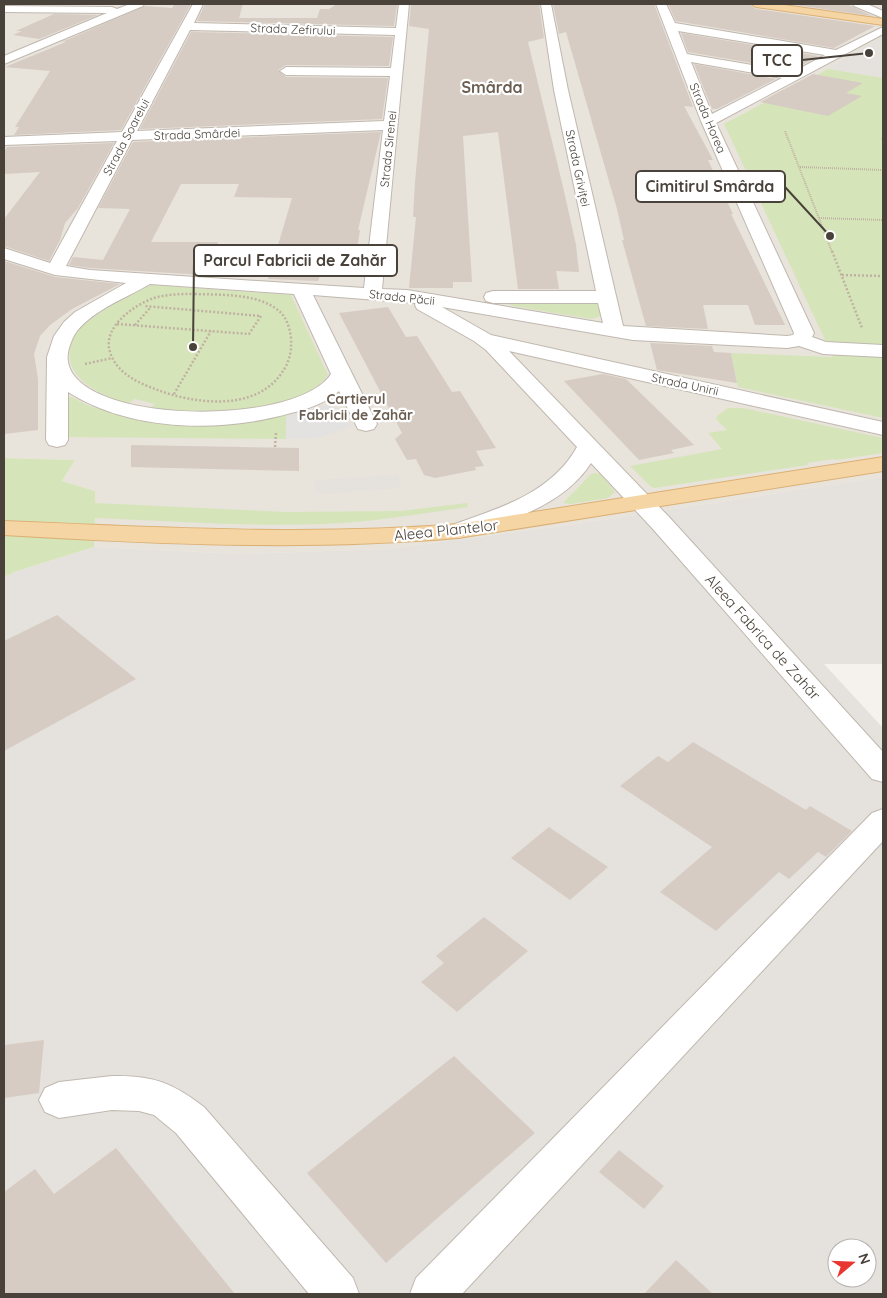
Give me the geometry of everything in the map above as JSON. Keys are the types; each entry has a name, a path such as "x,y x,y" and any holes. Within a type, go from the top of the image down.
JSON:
{"main road":[{"path":"756,4 883,22"},
{"name":"Aleea Plantelor","path":"4,528 268,539 353,538 458,531 883,464"}],"street":[{"path":"4,60 139,4"},
{"name":"Strada Soarelui","path":"55,270 198,4"},
{"name":"Strada Sirenei","path":"372,294 404,4"},
{"name":"Strada Griviței","path":"546,4 561,90 614,331"},
{"name":"Strada Horea","path":"661,4 708,121 804,333 801,340"},
{"path":"858,4 883,15"},
{"path":"10,8 124,10"},
{"name":"Strada Zefirului","path":"186,26 401,32"},
{"path":"669,26 839,54"},
{"path":"708,121 883,30"},
{"path":"682,57 794,76"},
{"path":"286,71 397,72"},
{"name":"Strada Smârdei","path":"4,141 391,125"},
{"name":"Strada Păcii","path":"4,253 55,270 90,276 407,296 614,331 681,337 787,342 801,340"},
{"path":"57,440 57,358 64,334 73,323 145,280"},
{"path":"301,290 366,424"},
{"path":"407,296 606,297"},
{"path":"407,296 486,340 589,446 578,467 552,489 522,506 458,531"},
{"name":"Strada Unirii","path":"486,340 883,428"},
{"path":"801,340 823,348 877,350"},
{"path":"58,369 78,391 107,405 146,414 197,419 244,416 289,408 325,392 335,384 342,374"},
{"name":"Aleea Fabrica de Zahăr","path":"589,446 642,502 883,771"},
{"path":"432,1294 883,821"},
{"path":"59,1100 117,1092 146,1095 167,1102 190,1120 338,1294"}],"path":[{"path":"785,131 842,275 877,350"},
{"path":"800,167 883,170"},
{"path":"819,218 883,220"},
{"path":"842,275 883,276"},
{"path":"183,294 238,297 268,306 279,311 283,316 292,345 290,357 270,386 252,396 234,400 204,400 153,388 132,378 123,371 112,358 108,345 116,324 137,306 161,296 183,294"},
{"path":"137,306 261,316"},
{"path":"116,324 249,334 268,306"},
{"path":"135,325 150,307"},
{"path":"174,394 211,331"},
{"path":"79,365 112,358"}],"shaded area":[{"path":"4,4 883,4 883,477 577,524 388,549 242,554 94,547 95,491 62,481 75,460 4,458"},
{"path":"883,36 883,78 828,69"},
{"path":"329,404 352,426 318,438 286,439 286,416"},
{"path":"398,475 401,488 316,494 315,480"},
{"path":"883,477 883,664 824,664 883,728 883,1294 4,1294 4,577 17,571 94,547 242,554 388,549 577,524"}],"green space":[{"path":"828,69 883,78 883,418 738,387 731,353 833,357 724,124"},
{"path":"151,285 291,295 328,375 317,386 285,402 267,407 229,412 189,413 149,409 155,404 135,399 127,404 96,391 79,377 73,369 70,359 70,347 74,335 82,325 94,316 131,294"},
{"path":"508,302 593,302 599,305 601,316 592,319 513,306"},
{"path":"72,397 89,406 134,418 229,424 287,415 286,439 65,437 65,398"},
{"path":"728,408 743,408 883,438 883,453 807,463 808,465 654,488 630,466 722,449 708,433 727,430 716,419 718,415"},
{"path":"4,458 75,460 62,481 95,491 95,503 287,512 401,511 467,503 468,507 378,520 295,525 95,518 94,547 17,571 4,577"},
{"path":"591,474 600,474 615,492 608,498 571,504 563,503"}],"building":[{"path":"191,4 121,130 14,135 19,127 15,127 50,71 5,67 145,6 172,8 174,5"},
{"path":"205,4 243,4 239,18 317,18 320,9 329,9 337,4 397,5 394,26 197,21"},
{"path":"539,4 544,38 528,42 576,245 579,272 556,271 559,289 518,289 498,132 463,136 472,282 453,282 453,288 409,288 416,217 413,217 415,182 429,29 409,26 411,5"},
{"path":"553,4 654,4 693,107 684,106 713,160 708,160 733,214 731,214 785,325 755,325 748,305 703,305 708,329 646,326 622,240 624,240 617,209 566,32 559,34"},
{"path":"668,4 749,4 756,9 875,26 834,48 676,21"},
{"path":"789,4 847,4 872,16"},
{"path":"54,14 98,15 39,39 13,35 22,31 16,31"},
{"path":"191,32 393,37 389,66 286,65 278,70 286,77 388,78 382,119 140,129"},
{"path":"681,33 819,56 793,70 688,52"},
{"path":"694,64 776,79 717,109 712,109"},
{"path":"813,74 863,83 846,93 862,96 828,116 760,102"},
{"path":"381,132 358,230 360,230 356,254 329,253 318,281 268,279 292,198 234,197 239,184 181,184 151,242 218,242 205,275 69,265 73,257 103,260 130,209 98,208 133,142"},
{"path":"114,143 78,208 65,223 60,240 49,261 4,246 4,219 40,172 4,174 4,152 7,147"},
{"path":"4,261 55,277 120,284 72,309 50,325 40,336 34,354 38,379 38,430 4,434"},
{"path":"388,307 406,337 417,336 452,392 460,391 496,448 476,451 484,466 475,467 476,470 435,478 424,475 416,459 407,460 395,439 402,433 339,313"},
{"path":"650,343 712,346 714,352 731,353 737,383 657,370"},
{"path":"603,374 626,379 694,445 671,450 674,453 639,460 564,381"},
{"path":"131,445 299,448 299,471 131,467"},
{"path":"57,615 136,679 4,751 4,641"},
{"path":"693,742 806,810 810,806 852,831 826,857 818,852 789,879 779,872 716,931 660,892 712,847 620,786 658,756 668,762"},
{"path":"549,827 608,867 570,900 511,858"},
{"path":"484,917 528,951 457,1012 421,982 444,963 436,956"},
{"path":"44,1040 39,1093 4,1098 4,1045"},
{"path":"454,1056 535,1133 386,1263 307,1173"},
{"path":"116,1148 235,1294 4,1294 4,1192 35,1169 54,1194"},
{"path":"619,1150 664,1186 644,1209 599,1172"},
{"path":"676,1260 713,1294 644,1294"}],"place":[{"name":"TCC","path":"869,53"},
{"name":"Cimitirul Smârda","path":"830,236"},
{"name":"Parcul Fabricii de Zahăr","path":"193,347"}],"district":[{"name":"Smârda","path":"492,87"},
{"name":"Cartierul Fabricii de Zahăr","path":"356,408"}]}
